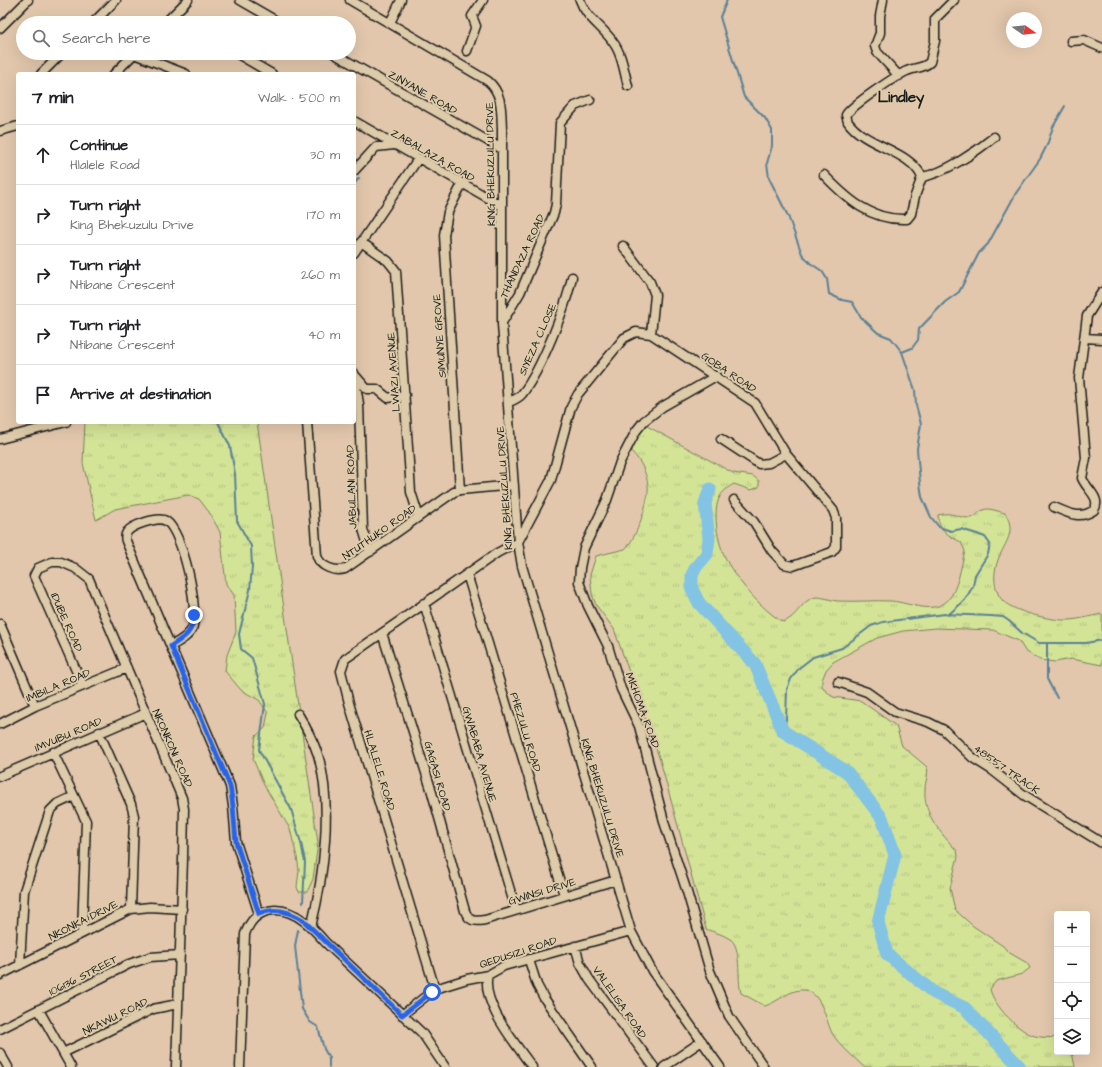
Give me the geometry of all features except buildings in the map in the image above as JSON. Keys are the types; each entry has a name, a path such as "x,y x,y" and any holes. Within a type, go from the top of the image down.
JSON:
{"street":[{"path":"0,28 28,0"},
{"path":"100,16 116,0"},
{"path":"172,16 188,0"},
{"path":"240,0 268,16"},
{"name":"KING BHEKUZULU DRIVE","path":"350,0 493,86 498,94 501,104 502,149 502,324 509,402 518,542 522,566 631,931 652,971 720,1067"},
{"path":"390,23 401,0"},
{"path":"467,51 476,26 472,16 483,0"},
{"path":"580,0 587,14 612,40 618,49 628,86"},
{"path":"883,0 880,16 880,33 875,46 877,52 899,76"},
{"path":"824,176 845,196 869,213 900,219 907,219 911,214 915,196 922,177 917,168 910,162 874,143 848,122 846,115 848,112 906,71 918,69 930,62 935,41 935,20 954,0"},
{"path":"1071,40 1084,40 1102,48"},
{"path":"43,72 55,60"},
{"path":"116,72 128,60"},
{"path":"150,60 181,72"},
{"path":"248,60 269,72"},
{"name":"ZINYANE ROAD","path":"345,60 502,149"},
{"name":"THANDAZA ROAD","path":"502,324 520,293 554,213 556,204 560,123 575,106 590,100"},
{"name":"ZABALAZA ROAD","path":"356,122 502,206"},
{"path":"0,131 16,127"},
{"path":"922,177 940,171 981,147 994,137"},
{"path":"356,169 376,147 394,145"},
{"path":"356,250 418,159"},
{"name":"SIMUNYE GROVE","path":"460,490 444,234 448,212 462,184"},
{"name":"LWAZI AVENUE","path":"362,242 388,261 396,271 411,492 419,517"},
{"path":"518,542 553,475 573,402 622,340 636,332 651,334 655,295 650,282 623,246"},
{"name":"SIYEZA CLOSE","path":"509,402 523,394 542,359 568,295 572,277"},
{"path":"1054,507 1076,515 1081,515 1094,510 1097,504 1096,498 1082,478 1086,458 1079,390 1087,316 1102,292"},
{"name":"GOBA ROAD","path":"651,334 755,403 786,454 834,513 837,545 832,552 793,566 784,564 772,551 754,522 734,500"},
{"path":"1084,338 1102,339"},
{"path":"356,376 367,389 377,389 388,398 405,396"},
{"name":"MKHOMA ROAD","path":"716,376 662,407 644,421 636,431 620,462 608,500 584,548 579,582 588,606 608,646 621,689 638,726 665,824 712,978 729,1016 764,1067"},
{"name":"JABULANI ROAD","path":"356,389 358,404 363,529 370,552"},
{"path":"0,439 58,424"},
{"name":"NTUTHUKO ROAD","path":"307,424 318,559 328,567 342,570 460,490 514,485"},
{"path":"721,439 757,464 769,463 786,454"},
{"path":"171,646 188,634 194,622 194,607 190,575 177,540 170,524 166,520 158,519 128,530 126,541 230,786 236,842 259,914"},
{"name":"HLALELE ROAD","path":"435,988 380,810 341,671 347,656 497,553 518,542"},
{"name":"NKONKONI ROAD","path":"38,568 57,562 75,568 88,578 184,803 182,909 176,1067"},
{"name":"IDUBE ROAD","path":"38,568 34,576 83,686"},
{"name":"PHEZULU ROAD","path":"467,574 564,896"},
{"name":"GWABABA AVENUE","path":"424,603 516,910"},
{"path":"0,624 35,706"},
{"name":"GAGASI ROAD","path":"382,633 431,789 465,911 471,920 475,922"},
{"name":"IMBILA ROAD","path":"0,724 35,706 127,668"},
{"name":"48557 TRACK","path":"838,682 867,692 899,714 928,722 944,730 973,758 992,770 1024,795 1102,843"},
{"name":"IMVUBU ROAD","path":"0,776 146,713"},
{"path":"298,714 318,755 326,801 318,897 311,927"},
{"path":"99,732 131,804 134,816 131,909"},
{"path":"54,752 84,817 86,827 82,932"},
{"path":"20,965 23,900 29,872 50,811 57,804 74,796"},
{"name":"GWINSI DRIVE","path":"475,922 616,880"},
{"name":"NKONKA DRIVE","path":"0,975 82,932 131,909 150,907 182,909"},
{"path":"240,1067 244,941 248,926 259,914 271,910 287,912 303,920 311,927 326,943 422,1033 442,1066"},
{"name":"QEDUSIZI ROAD","path":"435,988 488,975 504,966 631,931"},
{"name":"VALELISA ROAD","path":"575,946 580,963 589,979 654,1067"},
{"name":"106136 STREET","path":"0,1029 141,959 180,955"},
{"path":"529,960 537,985 544,998 592,1067"},
{"path":"488,975 489,994 497,1016 532,1067"},
{"path":"402,1015 435,988"},
{"name":"NKAWU ROAD","path":"63,1053 153,1009 178,1004"},
{"path":"39,1010 71,1067"},
{"path":"664,1067 702,1041"},
{"path":"0,1053 8,1067"}],"green space":[{"path":"85,424 257,424 318,843 313,879 307,892 299,892 297,887 299,870 290,829 264,785 253,759 256,736 265,728 268,713 259,700 241,690 225,671 227,655 236,632 234,595 226,584 220,532 209,512 199,499 188,495 115,509 96,520 83,463"},
{"path":"647,426 733,473 753,476 759,481 759,487 751,490 734,484 722,493 718,501 716,511 717,531 719,541 728,564 741,583 758,602 783,622 792,617 807,601 816,597 837,601 892,601 921,607 935,607 942,604 948,600 954,590 959,577 965,551 961,542 948,535 942,529 938,520 938,515 951,514 970,518 974,517 985,509 1005,513 1009,521 1009,534 998,560 995,576 997,590 1004,602 1009,606 1023,612 1040,617 1062,620 1072,620 1102,614 1102,665 1071,659 1055,662 1040,660 1025,651 1019,641 993,630 936,628 903,631 877,638 833,662 826,670 822,680 822,686 833,697 861,701 896,726 902,746 927,767 928,773 925,798 927,807 934,823 957,851 958,856 950,888 955,910 973,926 1003,946 1008,952 1027,963 1030,968 1022,974 996,981 990,989 992,995 1001,1010 1022,1029 1035,1036 1054,1038 1054,1055 1073,1055 1075,1067 864,1067 842,1046 832,1033 823,1008 816,996 811,992 805,990 795,991 765,1006 741,993 738,955 736,948 730,939 706,929 660,760 614,629 596,605 592,594 590,575 596,556 625,549 634,537 645,509 648,491 646,476 643,467 632,452 635,440"}],"waterway":[{"path":"727,0 720,17 744,97 765,118 772,130 772,146 767,163 769,178 788,216 802,254 810,263 822,271 827,279 829,294 842,300 852,302 861,317 878,333 891,338 902,352 915,390 916,405 921,424 917,449 920,483 922,497 931,517 939,527 951,531 961,529 977,534 985,537 990,544 988,554 975,575 973,586 965,600 948,615"},
{"path":"902,352 912,348 918,340 919,329 945,302 959,292 979,253 988,244 1016,193 1040,159 1047,145 1053,127 1065,106"},
{"path":"356,182 359,178"},
{"path":"219,424 230,446 235,474 237,521 251,546 252,566 250,590 239,634 241,649 252,658 265,704 259,750 291,809 301,843 305,862 303,903"},
{"path":"710,489 705,503 709,539 707,554 696,567 692,575 692,589 699,603 755,664 783,731 847,772 882,818 895,855 878,922 887,954 934,993 965,1008 1020,1067"},
{"path":"783,731 786,720 787,689 791,679 799,668 813,657 842,648 871,626 883,622 945,614 991,616 1003,617 1022,633 1039,643 1086,643 1102,640"},
{"path":"1047,644 1047,679 1057,698"},
{"path":"298,930 295,946 302,1009 310,1022 318,1027 324,1049 329,1058 329,1067"}],"district":[{"name":"Lindley","path":"901,97"}],"route":[{"path":"194,615 194,622 191,630 185,637 171,646 230,786 236,842 259,914 265,911 279,910 287,912 303,920 402,1015 432,992"}]}
